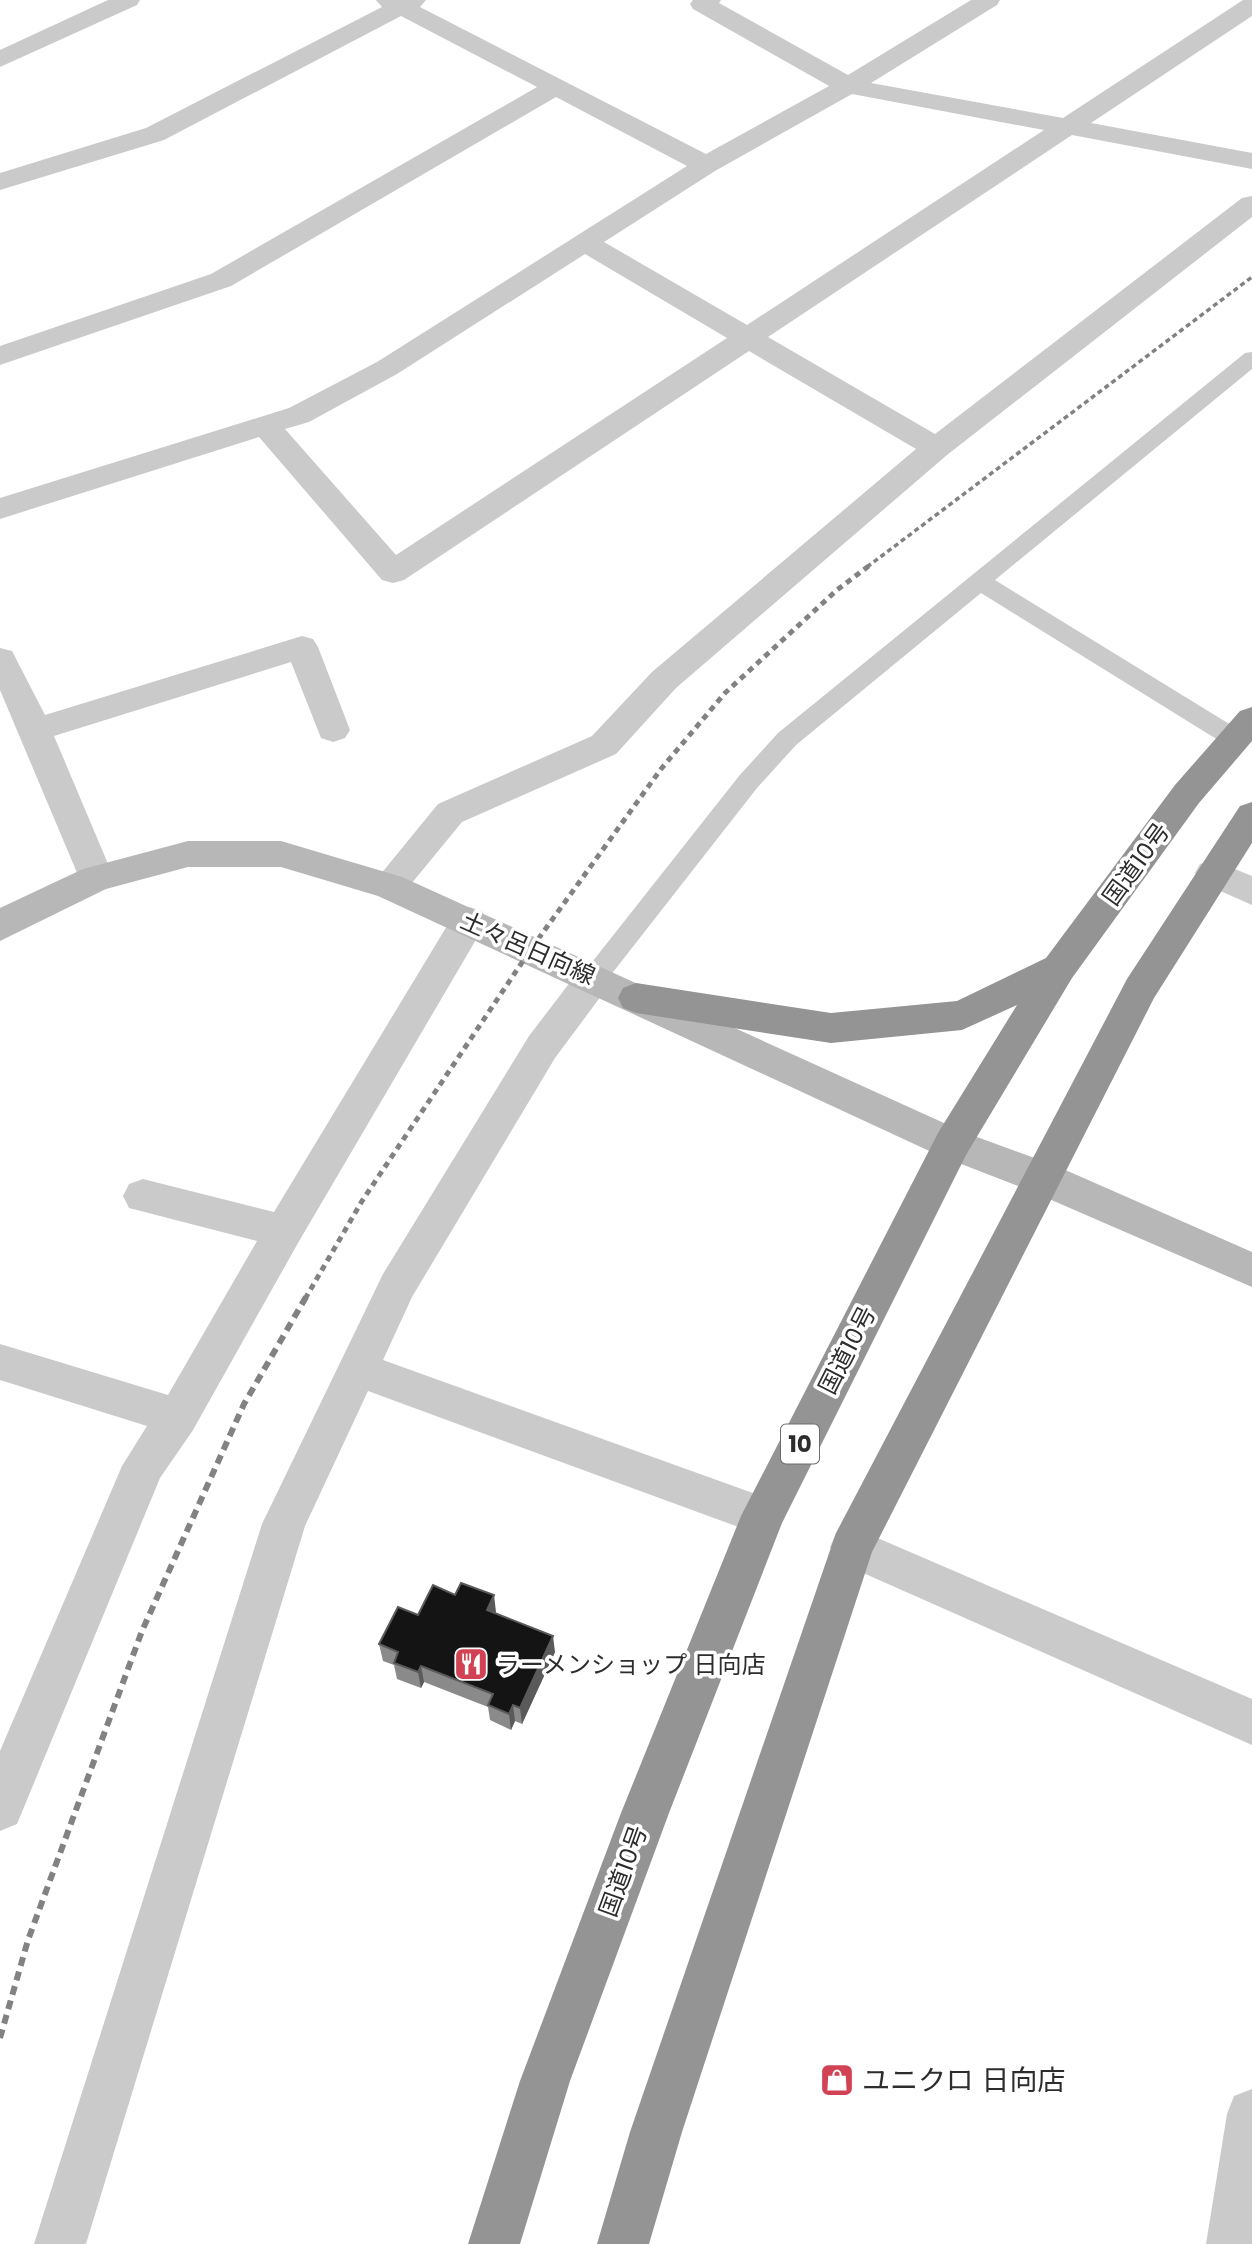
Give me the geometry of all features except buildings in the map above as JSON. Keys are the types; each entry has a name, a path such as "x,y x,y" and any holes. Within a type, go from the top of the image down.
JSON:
{"highway":[{"name":"国道10号","path":"494,2244 545,2081 645,1813 763,1517 952,1144 1059,968 1187,794 1244,729"},
{"path":"623,2244 656,2132 852,1547 1140,989 1252,815"},
{"path":"636,998 831,1028 962,1015 1059,968"}],"main road":[{"name":"土々呂日向線","path":"0,927 9,919 96,877 187,854 281,854 389,886 952,1144 1041,1177 1252,1270"}],"street":[{"path":"709,0 702,4 848,86 1252,161"},
{"path":"0,509 299,415 387,368 706,165 848,86 988,0"},
{"path":"0,59 123,1"},
{"path":"0,182 155,134 401,2 706,165"},
{"path":"265,425 393,572 1252,5"},
{"path":"0,356 221,280 556,87"},
{"path":"389,886 450,813 604,746 664,680 936,449 1252,204"},
{"path":"586,243 936,449"},
{"path":"34,730 302,648 333,730"},
{"path":"0,659 10,703 34,730 96,877"},
{"path":"1213,873 1252,892"},
{"path":"0,1807 143,1466 178,1417 284,1231 469,921"},
{"path":"60,2244 284,1524 397,1286 542,1047 594,978"},
{"path":"143,1196 284,1231"},
{"path":"0,1362 178,1417"},
{"path":"358,1369 763,1517"},
{"path":"852,1547 1252,1722"},
{"path":"1232,2244 1252,2114"}],"lane":[{"path":"594,978 748,782 787,739 1252,358"},
{"path":"979,581 1244,729"}],"railway":[{"path":"867,567 1252,277"},
{"path":"305,1299 362,1201 531,949 661,769 725,693 837,590 870,565"},
{"path":"0,2038 28,1940 142,1631 244,1404 306,1297"}],"place":[{"name":"ラーメンショップ 日向店","path":"471,1664"},
{"name":"ユニクロ 日向店","path":"837,2080"}]}
